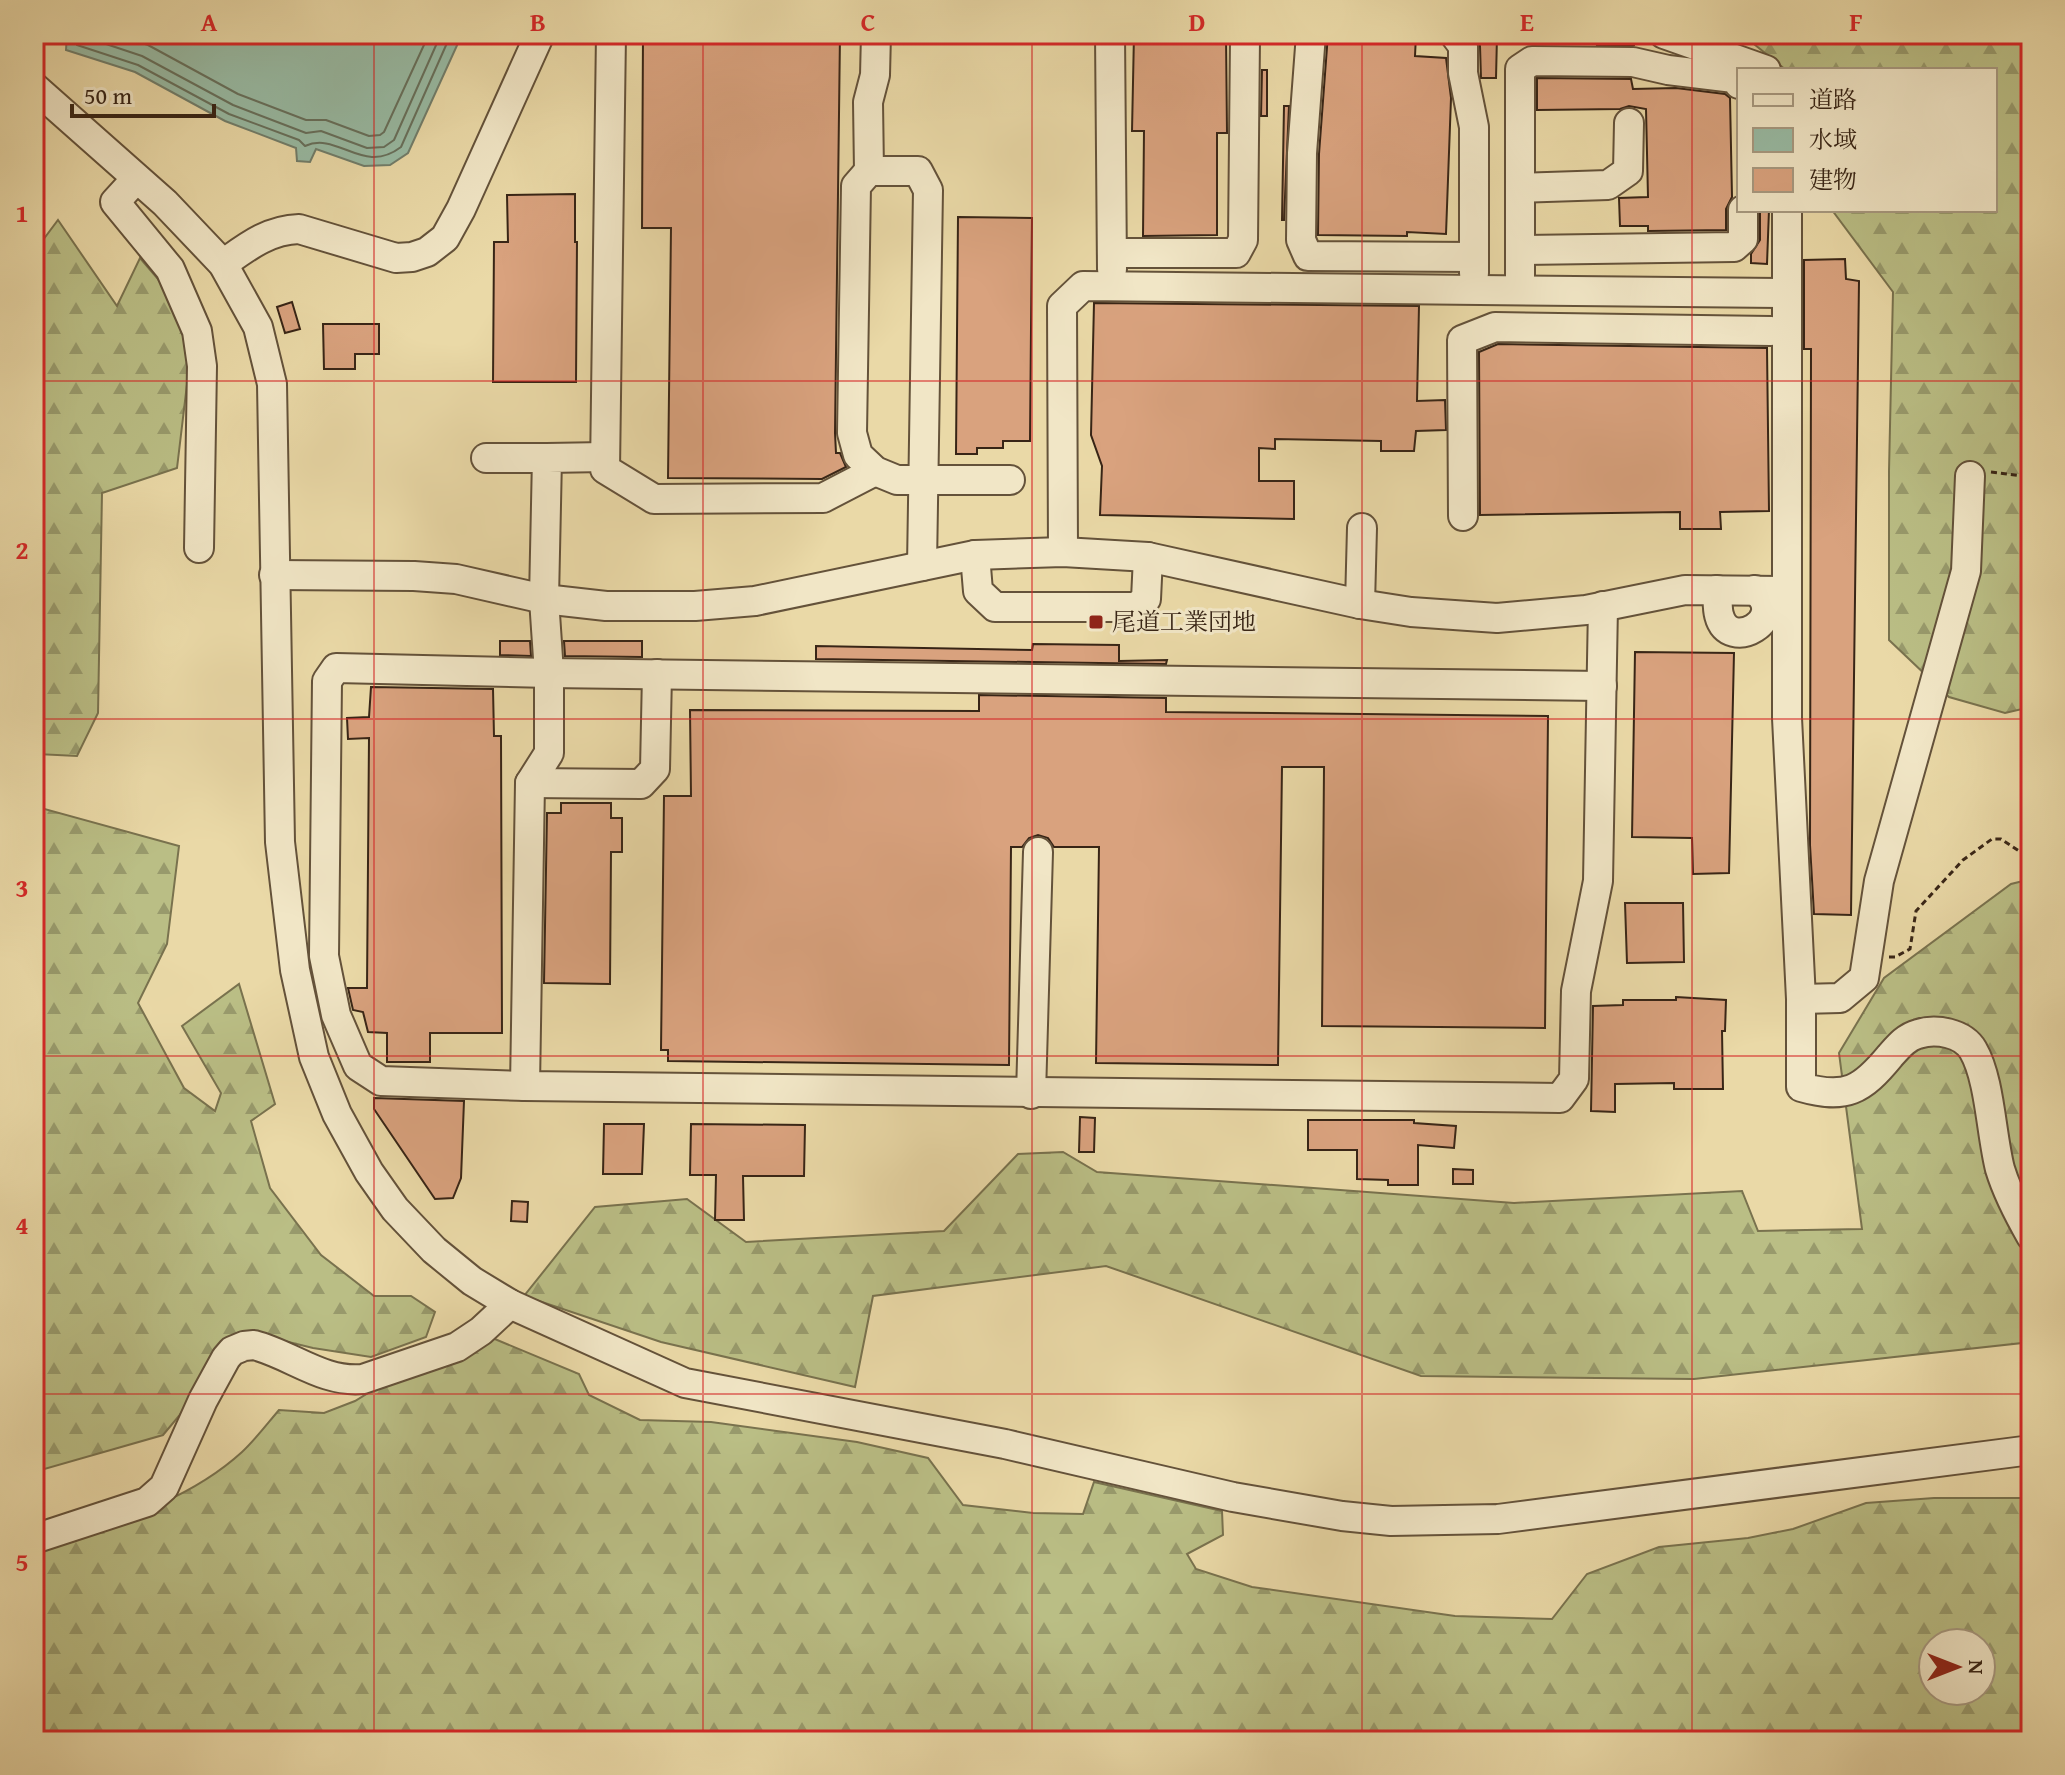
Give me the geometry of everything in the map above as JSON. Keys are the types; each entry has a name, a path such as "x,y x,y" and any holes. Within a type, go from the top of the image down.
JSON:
{"street":[{"path":"223,264 258,240 286,229 299,229 396,258 412,257 438,245 461,209 540,34"},
{"path":"611,34 605,469 654,499 823,498 875,471"},
{"path":"876,34 875,75 868,102 869,171 856,186 852,433 858,455 875,471 897,480 1010,480"},
{"path":"1110,34 1112,287"},
{"path":"1112,253 1236,253 1243,240 1243,34"},
{"path":"1311,34 1301,211 1301,240 1308,256 1474,257"},
{"path":"1454,34 1463,46 1463,73 1474,127 1474,257 1496,290"},
{"path":"1682,37 1761,68"},
{"path":"1495,327 1496,290 1520,250 1520,69 1532,61 1633,62 1668,70 1734,78 1737,82"},
{"path":"34,87 165,203 223,264 258,327 272,384 280,842 295,970 314,1057 337,1114 369,1172 395,1209 434,1250 472,1281 510,1304 685,1383 1005,1444 1233,1497 1342,1516 1391,1521 1498,1519 2031,1450"},
{"path":"1520,188 1608,185 1628,171 1629,123"},
{"path":"869,171 918,171 928,190 922,566"},
{"path":"136,179 115,202 170,269 197,331 202,366 199,548"},
{"path":"1520,250 1734,247 1743,239 1743,212"},
{"path":"1787,212 1787,718 1801,999 1801,1087 1827,1094 1849,1090 1870,1080 1900,1044 1916,1034 1936,1030 1954,1035 1972,1047 1981,1067 2001,1170 2031,1236"},
{"path":"1063,552 1062,306 1083,286 1786,293"},
{"path":"1463,516 1462,340 1495,327 1771,331"},
{"path":"486,458 605,457"},
{"path":"525,1086 530,783 549,753 549,673 544,599 547,458"},
{"path":"1801,999 1840,998 1864,978 1879,881 1966,571 1970,476"},
{"path":"1360,604 1362,528"},
{"path":"274,575 456,579 544,599 606,606 695,606 755,601 975,555 1063,552 1148,557 1360,604 1411,612 1497,618 1603,606 1685,590 1785,591"},
{"path":"975,555 978,591 995,607 1136,607 1146,599 1148,557"},
{"path":"1717,590 1720,620 1729,630 1744,633 1757,627 1765,614 1764,602 1755,590"},
{"path":"1602,686 336,668 327,681 324,956 336,1015 358,1066 381,1081 1031,1094 1560,1098 1574,1079 1576,991 1598,881 1602,686 1603,606"},
{"path":"530,783 641,784 655,769 657,674"},
{"path":"1031,1094 1038,852"},
{"path":"34,1539 147,1502 164,1487 203,1400 232,1351 254,1345 325,1375 347,1380 363,1379 457,1347 481,1331 510,1304"}],"path":[{"path":"1970,476 1979,471 2031,477"},
{"path":"1864,978 1879,957 1895,957 1910,949 1916,911 1963,860 1992,839 2001,839 2031,859"}],"green space":[{"path":"2031,34 2031,707 2005,713 1949,697 1889,640 1893,292 1833,212 1997,212 1997,68 1784,68 1744,36"},
{"path":"58,220 117,306 140,258 170,293 190,359 177,468 102,493 98,713 77,756 37,754 34,788 34,252"},
{"path":"34,802 37,807 179,846 167,944 138,1003 184,1088 215,1111 221,1093 182,1026 239,984 275,1104 251,1121 270,1188 321,1255 374,1296 411,1296 435,1312 426,1337 371,1357 313,1348 244,1331 219,1347 184,1410 163,1435 34,1472"},
{"path":"2031,879 2031,1342 1694,1379 1421,1376 1106,1266 873,1296 855,1387 661,1342 524,1296 595,1207 687,1199 746,1242 944,1231 1018,1154 1063,1152 1097,1172 1514,1203 1742,1191 1758,1231 1862,1229 1839,1053 1884,978 2011,884"},
{"path":"490,1337 579,1374 589,1395 640,1420 711,1422 857,1442 928,1458 963,1505 1033,1513 1083,1514 1094,1482 1222,1511 1223,1535 1187,1554 1196,1569 1252,1587 1455,1616 1552,1619 1587,1574 1659,1547 1748,1538 1793,1529 1866,1503 1934,1498 2031,1498 2031,1741 34,1741 34,1549 143,1511 195,1486 242,1452 279,1410 324,1413 355,1401 386,1382"}],"water":[{"path":"67,34 459,34 459,41 408,153 390,165 364,166 316,149 310,162 297,161 296,148 225,121 135,72 66,50"}],"building":[{"path":"643,34 840,34 835,433 836,453 840,453 846,467 822,479 668,478 671,228 642,228"},
{"path":"1134,34 1226,34 1227,133 1217,133 1217,235 1143,236 1144,131 1132,131"},
{"path":"1328,34 1416,35 1415,56 1446,58 1451,98 1446,234 1318,235 1319,154"},
{"path":"1475,34 1497,36 1496,78 1481,78 1480,46"},
{"path":"1598,34 1635,34 1634,45 1597,45"},
{"path":"1262,70 1267,70 1267,116 1261,116"},
{"path":"1537,78 1631,79 1633,89 1676,88 1725,94 1730,98 1732,197 1726,209 1726,230 1648,231 1648,226 1620,226 1619,198 1648,197 1646,109 1629,106 1620,109 1537,110"},
{"path":"1284,106 1289,106 1282,220"},
{"path":"575,194 576,382 493,382 494,242 508,242 507,195"},
{"path":"1760,212 1769,212 1767,264 1751,263 1751,254 1760,240"},
{"path":"958,217 1032,218 1030,441 1003,441 1003,448 977,448 977,454 956,454"},
{"path":"1845,259 1846,279 1859,281 1851,915 1814,914 1810,845 1811,349 1804,349 1804,260"},
{"path":"292,302 300,329 285,333 277,307"},
{"path":"1094,303 1419,306 1417,401 1445,400 1446,430 1416,431 1414,451 1381,451 1381,441 1275,439 1275,449 1259,448 1259,481 1294,481 1294,519 1100,515 1102,466 1091,435"},
{"path":"323,324 379,324 379,354 355,354 355,369 324,369"},
{"path":"1498,344 1767,348 1769,511 1720,512 1721,529 1680,529 1680,512 1480,515 1479,352"},
{"path":"500,641 530,641 531,656 500,655"},
{"path":"564,641 642,641 642,657 565,656"},
{"path":"1033,644 1119,645 1119,661 1167,660 1166,664 816,659 816,646 1032,650"},
{"path":"1635,652 1734,653 1729,873 1693,874 1692,838 1632,837"},
{"path":"371,687 493,689 494,736 501,736 502,1033 430,1033 430,1062 387,1062 387,1033 368,1032 363,1012 353,1010 348,988 367,988 369,738 348,739 347,718 369,717"},
{"path":"979,695 1166,698 1166,712 1548,716 1545,1028 1322,1026 1324,767 1282,767 1278,1065 1096,1063 1099,847 1054,847 1048,838 1038,835 1029,838 1022,847 1011,847 1009,1065 668,1061 668,1050 661,1050 664,796 691,796 690,710 979,711"},
{"path":"561,803 611,803 611,818 622,818 622,852 611,852 610,984 544,983 547,813 561,813"},
{"path":"1625,903 1683,903 1684,962 1627,963"},
{"path":"1676,997 1726,1000 1725,1031 1722,1031 1723,1089 1674,1089 1674,1083 1615,1084 1615,1112 1591,1111 1593,1006 1623,1005 1623,1000 1676,1000"},
{"path":"374,1098 464,1101 461,1178 453,1198 435,1199 374,1109"},
{"path":"1080,1117 1095,1118 1094,1152 1079,1152"},
{"path":"1308,1120 1414,1120 1414,1123 1456,1126 1454,1148 1418,1145 1418,1185 1388,1185 1388,1180 1357,1179 1357,1150 1308,1150"},
{"path":"604,1124 644,1124 642,1174 603,1174"},
{"path":"691,1124 805,1125 804,1176 743,1176 744,1220 715,1220 716,1175 690,1175"},
{"path":"1453,1169 1473,1170 1473,1184 1453,1184"},
{"path":"512,1201 528,1202 527,1222 511,1221"}],"place":[{"name":"尾道工業団地","path":"1096,622"}]}
